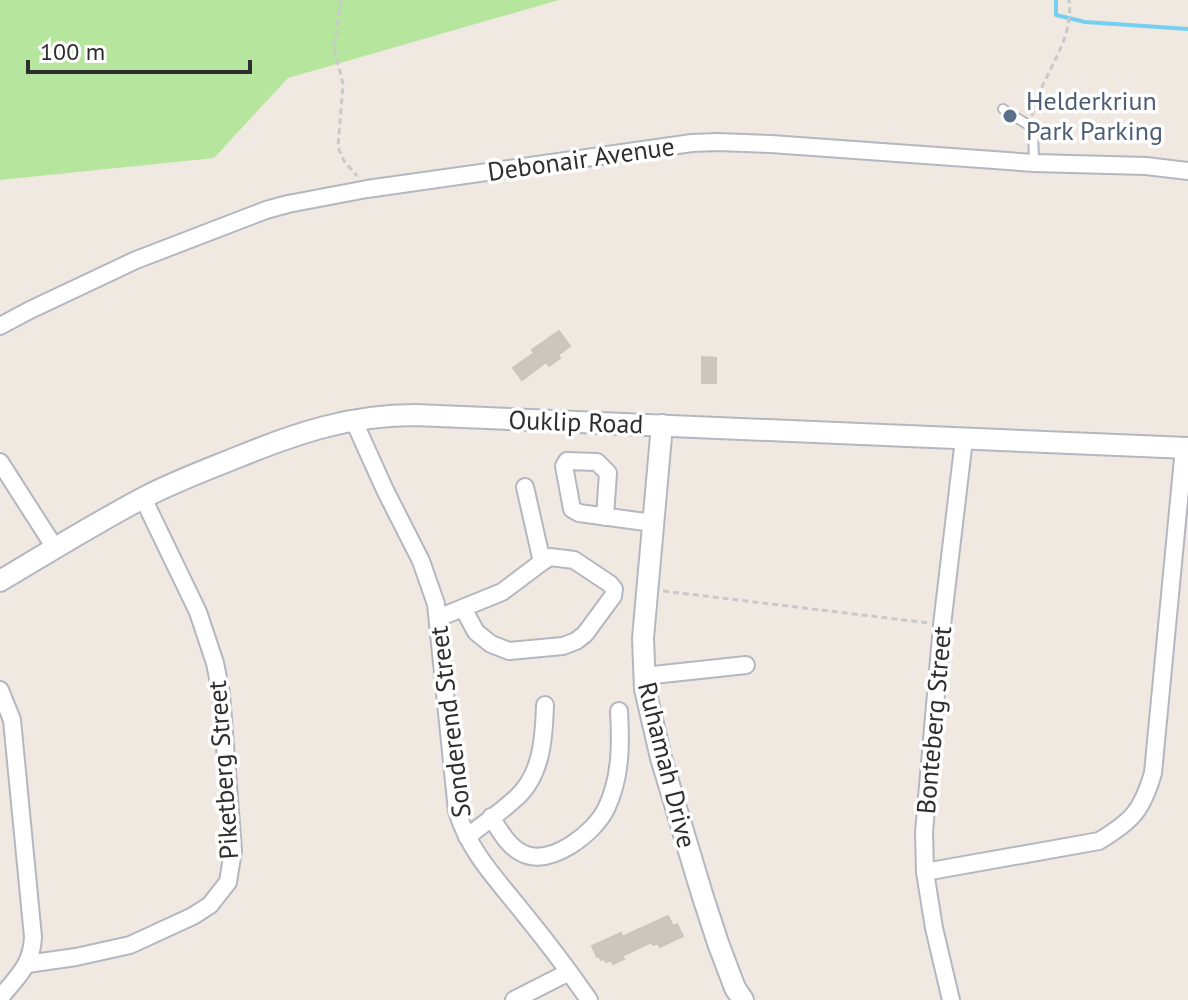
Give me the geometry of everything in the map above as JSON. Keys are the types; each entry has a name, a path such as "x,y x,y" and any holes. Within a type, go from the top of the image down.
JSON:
{"street":[{"name":"Debonair Avenue","path":"0,326 128,264 288,204 367,189 692,143 718,142 1034,163 1146,166 1188,171"},
{"name":"Ouklip Road","path":"0,581 178,481 279,441 353,419 415,415 1186,448"},
{"name":"Sonderend Street","path":"353,419 430,584 438,618 457,811 467,837 482,862 589,1000"},
{"name":"Ruhamah Drive","path":"662,425 643,638 648,706 697,879 735,988 743,1000"},
{"name":"Bonteberg Street","path":"951,1000 925,872 924,832 942,625 964,439"},
{"path":"925,872 1099,841 1124,826 1143,803 1153,773 1186,448"},
{"path":"0,462 55,548"},
{"path":"525,487 542,562"},
{"name":"Piketberg Street","path":"27,964 102,952 141,941 210,905 228,882 231,870 233,851 221,693 215,663 198,612 143,498"},
{"path":"605,517 653,523"},
{"path":"438,618 502,592 550,557 574,560 613,587 615,592 585,634 563,646 503,650 476,632 463,608"},
{"path":"644,676 746,665"},
{"path":"0,690 12,720 33,937 27,964 0,998"},
{"path":"467,837 525,790 539,761 545,705"},
{"path":"491,817 507,841 523,854 552,854 581,839 607,808 617,779 621,748 619,711"},
{"path":"514,1000 569,972"}],"lane":[{"path":"1003,109 1033,128 1034,163"}],"path":[{"path":"341,0 334,48 343,84 338,147 344,161 367,189"},
{"path":"1033,128 1032,114 1039,91 1065,40 1071,10 1069,0"},
{"path":"647,589 942,625"}],"green space":[{"path":"0,0 559,0 288,78 214,158 0,180"}],"building":[{"path":"559,331 570,346 549,366 546,362 522,380 513,368"},
{"path":"702,357 716,358 716,383 702,383"},
{"path":"668,916 683,936 660,947 658,943 647,944 613,964 611,960 606,962 597,957 592,946 621,933 622,937"}],"waterway":[{"path":"1056,0 1056,15 1085,22 1188,29"}],"place":[{"name":"Helderkriun Park Parking","path":"1010,116"}]}
